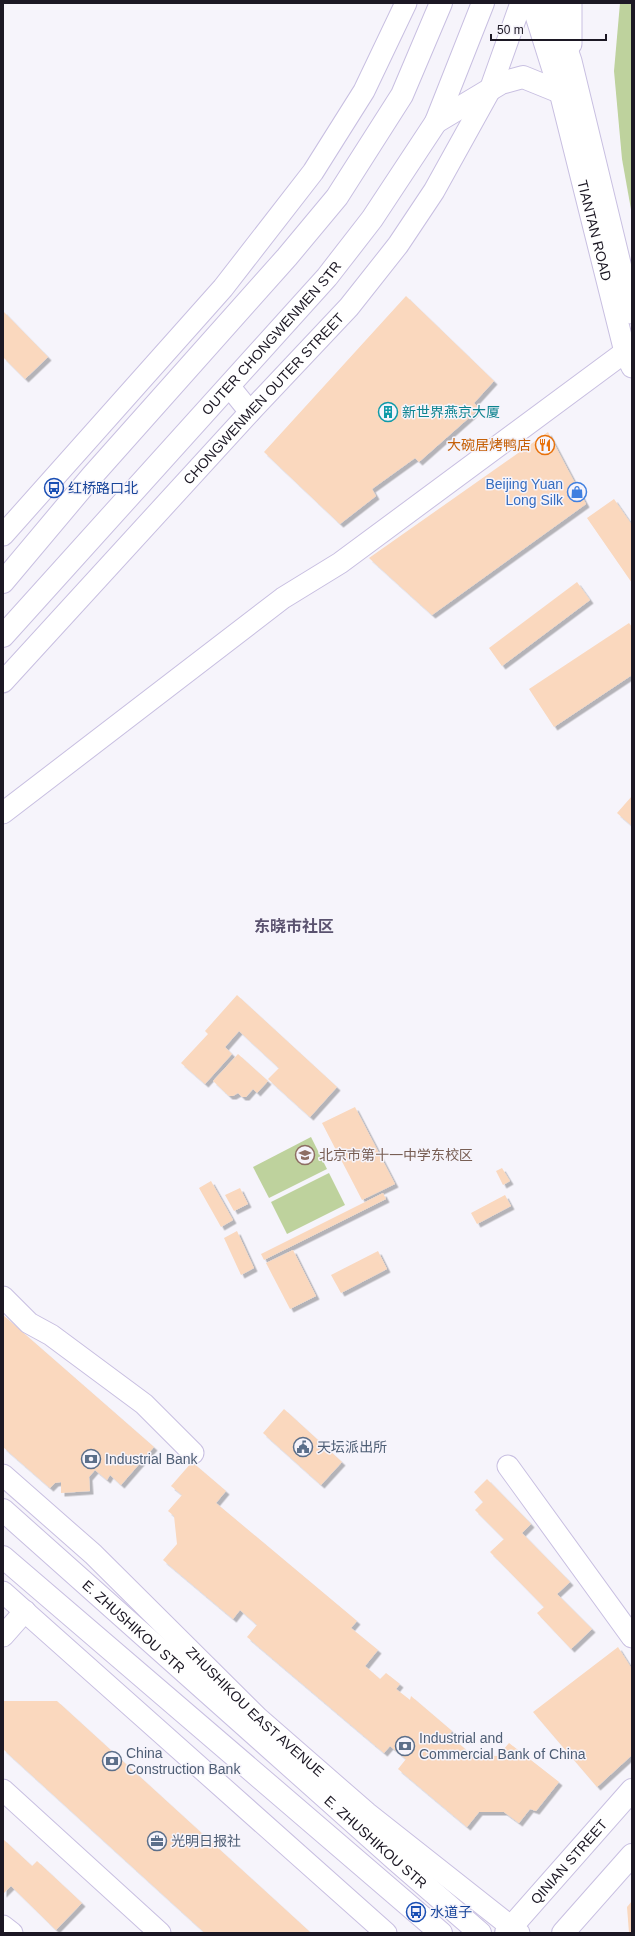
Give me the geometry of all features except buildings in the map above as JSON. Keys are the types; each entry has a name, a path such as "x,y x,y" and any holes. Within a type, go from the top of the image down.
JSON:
{"main road":[{"path":"3,582 92,476 287,257 337,197 402,95 442,3"},
{"name":"OUTER CHONGWENMEN STR","path":"3,636 327,277 372,219 436,122 483,3"},
{"path":"436,122 501,83 523,77 560,92"},
{"name":"E. ZHUSHIKOU STR","path":"3,1510 397,1862 480,1933"},
{"path":"3,1557 441,1933"},
{"name":"QINIAN STREET","path":"512,1931 632,1790"},
{"path":"563,1933 632,1855"}],"street":[{"path":"3,535 223,288 313,172 364,91 406,3"},
{"name":"CHONGWENMEN OUTER STREET","path":"3,682 250,412 349,307 398,245 434,191 490,90 521,3"},
{"name":"TIANTAN ROAD","path":"532,3 560,92 628,360"},
{"name":"TIANTAN ROAD","path":"551,3 571,61 632,312"},
{"name":"TIANTAN ROAD","path":"571,3 571,61"},
{"path":"3,813 284,598 340,564 628,360"},
{"path":"229,386 250,412"},
{"path":"3,1297 29,1323 51,1335 144,1404 193,1453"},
{"path":"508,1466 632,1636"},
{"name":"ZHUSHIKOU EAST AVENUE","path":"3,1475 94,1554 258,1718 367,1813 512,1931"},
{"path":"3,1592 386,1933"},
{"path":"3,1636 25,1611"},
{"path":"3,1790 160,1933"},
{"path":"3,1926 12,1933"}],"green space":[{"path":"620,3 632,3 632,215 622,159 614,71"},
{"path":"311,1137 327,1169 269,1198 253,1167"},
{"path":"329,1173 345,1205 287,1234 271,1202"}],"place":[{"name":"新世界燕京大厦","path":"388,412"},
{"name":"大碗居烤鸭店","path":"545,445"},
{"name":"红桥路口北","path":"54,488"},
{"name":"Beijing Yuan Long Silk","path":"577,492"},
{"name":"北京市第十一中学东校区","path":"305,1155"},
{"name":"天坛派出所","path":"303,1447"},
{"name":"Industrial Bank","path":"91,1459"},
{"name":"Industrial and Commercial Bank of China","path":"405,1746"},
{"name":"China Construction Bank","path":"112,1761"},
{"name":"光明日报社","path":"157,1841"},
{"name":"水道子","path":"416,1912"}],"district":[{"name":"东晓市社区","path":"294,926"}]}
